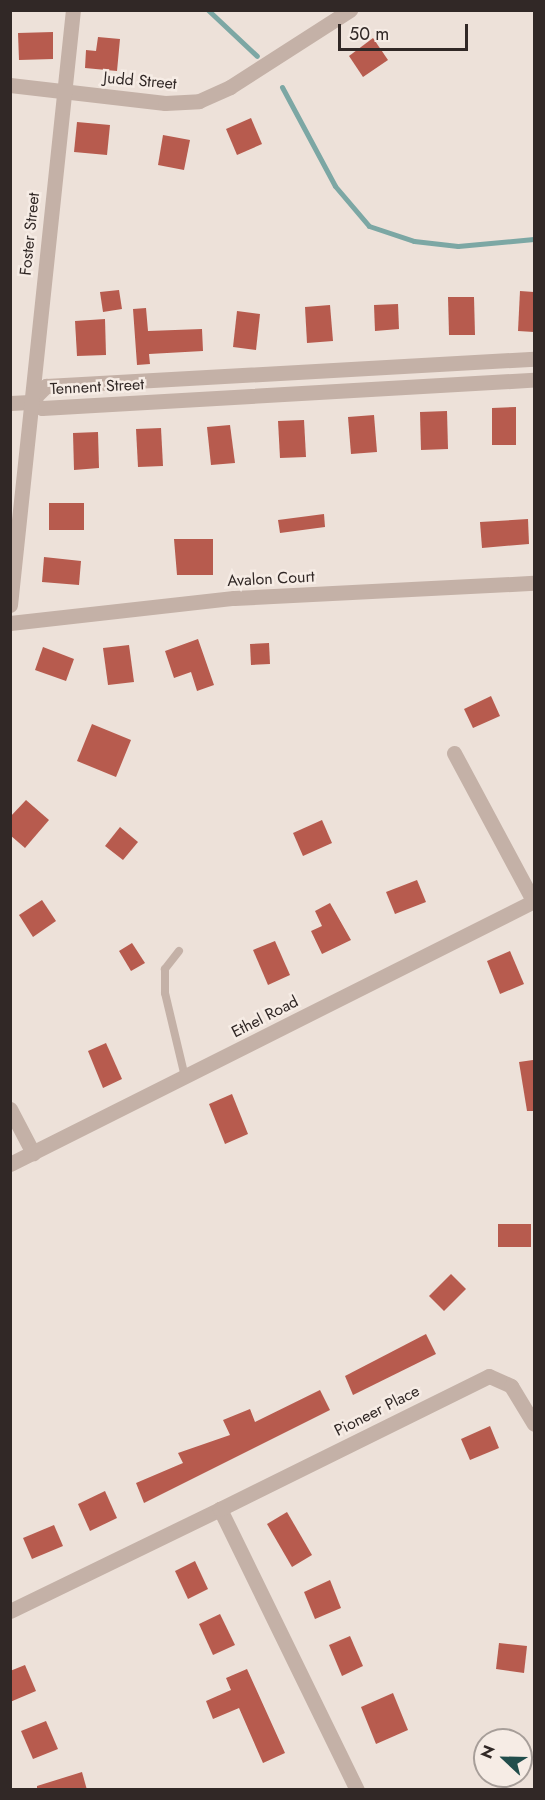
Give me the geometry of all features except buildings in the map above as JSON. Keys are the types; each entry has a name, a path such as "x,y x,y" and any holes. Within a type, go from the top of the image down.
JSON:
{"street":[{"name":"Foster Street","path":"10,605 30,402 74,10"},
{"name":"Judd Street","path":"10,85 165,103 199,101 230,87 350,10"},
{"name":"Tennent Street","path":"534,359 46,386 30,402 42,408 534,380"},
{"path":"10,403 30,402"},
{"name":"Avalon Court","path":"10,623 234,598 534,583"},
{"path":"454,753 534,901"},
{"name":"Ethel Road","path":"10,1164 534,901"},
{"path":"10,1109 33,1153"},
{"name":"Pioneer Place","path":"10,1611 489,1376 511,1386 534,1424"},
{"path":"220,1509 357,1790"}],"lane":[{"path":"179,951 165,969 165,993 185,1077"}],"waterway":[{"path":"208,10 257,56"},
{"path":"282,87 335,186 369,226 414,241 458,246 534,239"}]}
